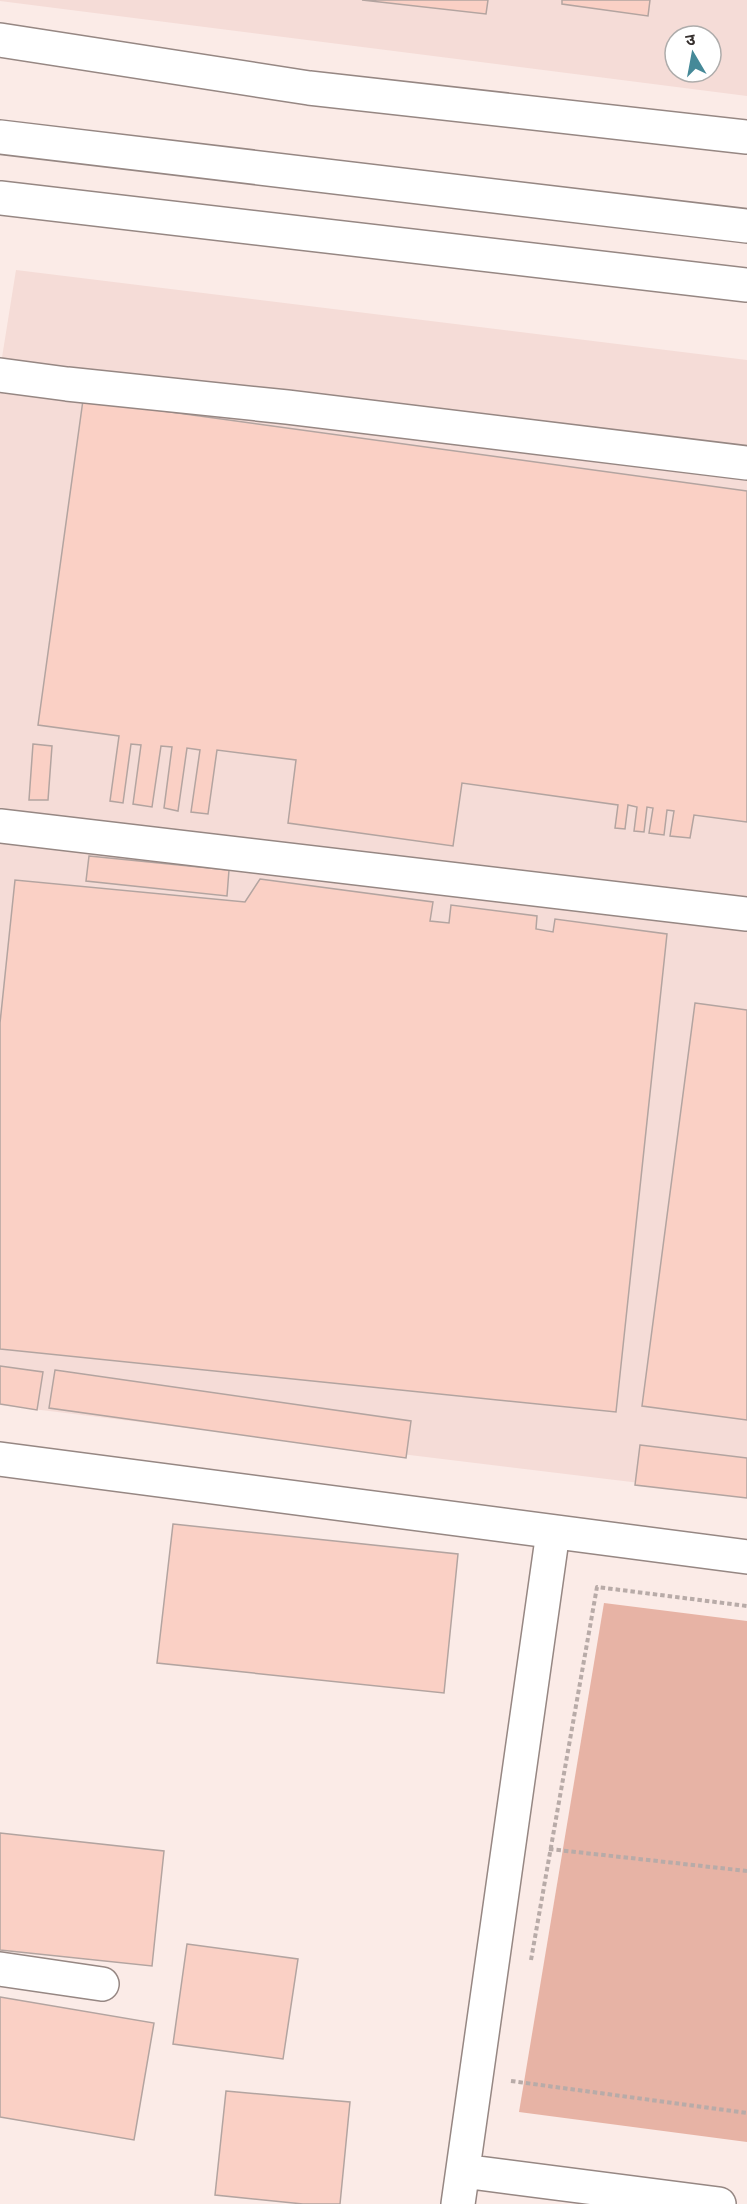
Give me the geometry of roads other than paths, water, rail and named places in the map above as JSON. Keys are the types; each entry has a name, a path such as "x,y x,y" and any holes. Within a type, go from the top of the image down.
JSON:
{"street":[{"path":"0,40 309,88 747,137"},
{"path":"0,137 747,226"},
{"path":"0,198 747,285"},
{"path":"0,375 299,408 747,463"},
{"path":"0,826 747,914"},
{"path":"0,1459 747,1557"},
{"path":"458,2204 553,1532"},
{"path":"0,1969 102,1984"},
{"path":"463,2171 719,2204"}]}
